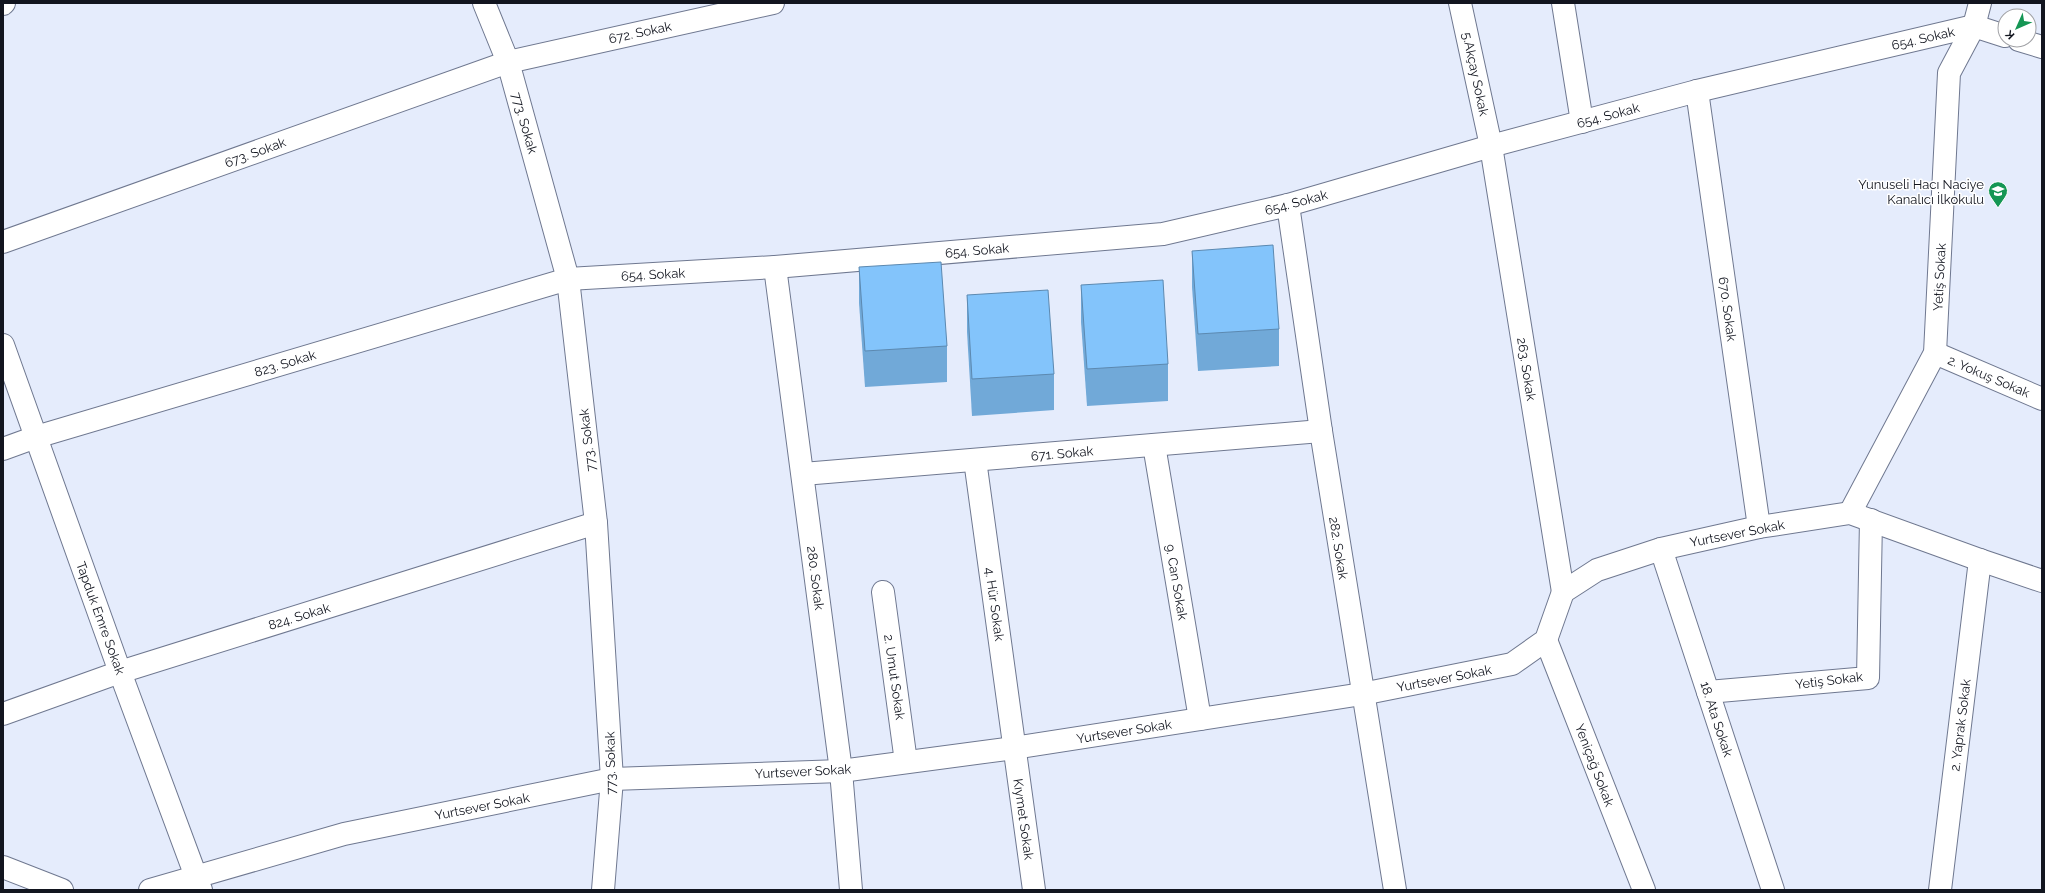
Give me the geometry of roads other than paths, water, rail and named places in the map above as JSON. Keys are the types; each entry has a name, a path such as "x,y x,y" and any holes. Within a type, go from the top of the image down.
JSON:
{"street":[{"name":"773. Sokak","path":"484,3 508,62 568,279 596,524 612,779 603,890"},
{"name":"672. Sokak","path":"508,62 773,3"},
{"name":"5.Akçay Sokak","path":"1460,3 1491,146"},
{"path":"1563,3 1582,122"},
{"name":"Yetiş Sokak","path":"1850,513 1935,352 1949,73 1974,26 1980,3"},
{"name":"654. Sokak","path":"568,279 775,267 1163,234 1288,205 1491,146 1697,91 1974,26"},
{"path":"1974,26 1997,33"},
{"name":"673. Sokak","path":"3,242 508,62"},
{"name":"670. Sokak","path":"1697,91 1759,527"},
{"name":"263. Sokak","path":"1491,146 1563,592"},
{"name":"282. Sokak","path":"1288,205 1362,694 1395,890"},
{"name":"280. Sokak","path":"775,267 841,771 851,890"},
{"name":"823. Sokak","path":"3,449 36,437 568,279"},
{"name":"Tapduk Emre Sokak","path":"3,344 120,672 198,884"},
{"name":"2. Yokuş Sokak","path":"1935,352 2042,399"},
{"name":"671. Sokak","path":"803,474 1321,431"},
{"name":"9. Can Sokak","path":"1154,445 1200,719"},
{"name":"4. Hür Sokak","path":"975,460 1014,748"},
{"name":"Yurtsever Sokak","path":"1563,592 1596,570 1661,549 1759,527 1850,513 2042,581"},
{"name":"Yetiş Sokak","path":"1708,692 1868,678 1871,520"},
{"name":"824. Sokak","path":"3,714 120,672 596,524"},
{"name":"18. Ata Sokak","path":"1661,549 1773,890"},
{"name":"2. Yaprak Sokak","path":"1940,890 1980,560"},
{"name":"2. Umut Sokak","path":"883,592 906,762"},
{"path":"1546,640 1563,592"},
{"name":"Yurtsever Sokak","path":"150,890 198,884 344,834 612,779 841,771 1014,748 1362,694 1512,664 1546,640"},
{"name":"Yeniçağ Sokak","path":"1546,640 1644,890"},
{"name":"Kıymet Sokak","path":"1014,748 1034,890"},
{"path":"3,866 62,890"}],"place":[{"name":"Yunuseli Hacı Naciye Kanalıcı İlkokulu","path":"1998,208"}]}
